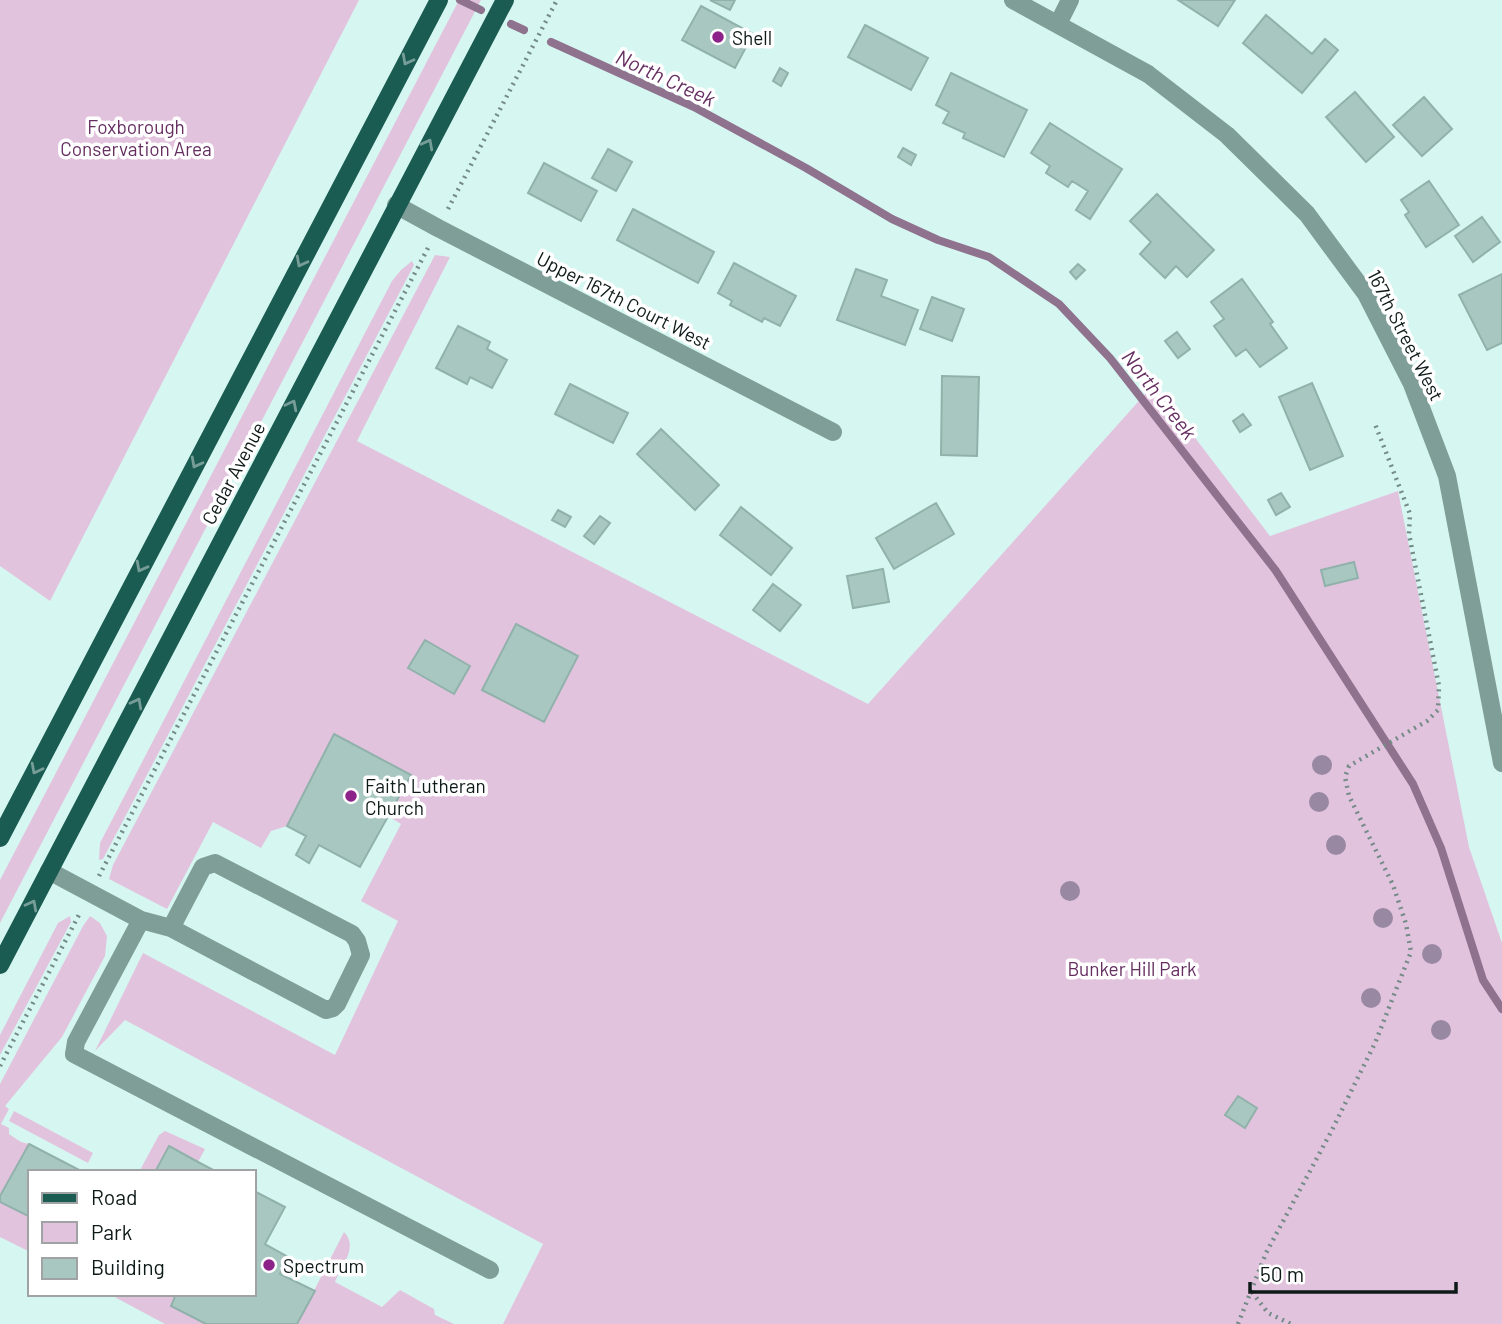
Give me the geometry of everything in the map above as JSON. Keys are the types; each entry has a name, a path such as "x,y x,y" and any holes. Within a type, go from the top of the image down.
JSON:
{"main road":[{"name":"Cedar Avenue","path":"0,837 439,0"},
{"name":"Cedar Avenue","path":"0,965 396,205 506,1"}],"street":[{"name":"167th Street West","path":"1013,0 1148,74 1227,135 1307,214 1366,294 1412,384 1447,476 1502,764"},
{"path":"1058,24 1070,0"},
{"name":"Upper 167th Court West","path":"396,205 833,432"},
{"path":"49,871 141,920 171,928 326,1010 337,1004 361,955 358,941 352,934 215,863 203,867 171,928"},
{"path":"141,920 76,1042 74,1054 490,1270"}],"path":[{"path":"0,1066 556,0"},
{"path":"1238,1324 1266,1253 1375,1043 1411,952 1406,924 1393,886 1349,796 1345,777 1349,766 1427,721 1438,710 1439,686 1409,534 1410,514 1375,424"},
{"path":"1251,1291 1268,1312 1291,1324"}],"green space":[{"name":"Foxborough Conservation Area","path":"0,0 359,0 50,601 0,566"},
{"path":"459,0 481,0 0,923 0,880"},
{"name":"Bunker Hill Park","path":"435,255 450,257 357,441 868,704 1154,384 1270,536 1398,491 1469,847 1502,943 1502,1324 503,1324 543,1244 125,1020 95,1051 143,953 335,1055 398,921 361,901 401,824 388,816 334,734 287,826 271,831 261,848 213,822 167,909 109,879 113,865"},
{"path":"412,261 414,265 103,859 99,860 100,843 392,281"},
{"path":"70,916 71,922 0,1055 0,1035 58,923"},
{"path":"90,916 100,923 107,936 105,956 62,1037 5,1106 9,1109 1,1124 9,1128 9,1134 29,1144 0,1196 0,1084"},
{"path":"14,1111 93,1153 88,1163 9,1121"},
{"path":"165,1131 205,1149 198,1162 169,1146 156,1170 140,1170 159,1135"},
{"path":"0,1202 28,1216 28,1251 0,1237"},
{"path":"344,1232 350,1244 349,1250 335,1282 382,1307 400,1290 434,1309 435,1315 454,1324 297,1324"},
{"path":"113,1296 178,1296 206,1324 165,1324"}],"building":[{"name":"Shell","path":"710,0 735,0 730,10"},
{"path":"1178,0 1235,0 1218,26"},
{"name":"Shell","path":"701,6 753,34 735,68 682,40"},
{"path":"1266,15 1312,54 1325,39 1338,50 1302,93 1243,43"},
{"path":"865,25 928,58 911,90 848,57"},
{"path":"780,68 788,73 781,86 773,81"},
{"path":"951,73 1027,110 1004,157 963,138 965,133 943,123 949,112 936,105"},
{"path":"1355,92 1394,137 1366,162 1326,117"},
{"path":"1424,97 1452,129 1422,156 1393,125"},
{"path":"1050,123 1122,169 1090,219 1076,210 1088,191 1072,181 1068,187 1046,173 1050,166 1031,153"},
{"path":"903,148 916,155 911,165 898,157"},
{"path":"608,149 632,162 616,191 592,178"},
{"path":"544,163 597,191 581,221 528,193"},
{"path":"1429,181 1459,225 1426,247 1405,215 1409,212 1401,200"},
{"path":"1157,194 1214,250 1187,277 1176,266 1165,278 1140,254 1151,242 1130,221"},
{"path":"633,209 714,252 698,283 617,240"},
{"path":"1482,217 1500,242 1473,262 1455,236"},
{"path":"734,263 796,296 780,326 764,318 762,322 730,305 732,301 718,293"},
{"path":"1078,264 1085,270 1076,279 1070,272"},
{"path":"856,269 887,280 881,296 918,310 905,345 837,320"},
{"path":"1502,274 1502,343 1487,350 1459,295"},
{"path":"1242,279 1273,322 1270,324 1287,348 1260,367 1246,349 1236,356 1214,326 1224,319 1211,302"},
{"path":"932,297 964,309 952,341 920,329"},
{"path":"458,326 490,342 487,349 507,360 492,388 470,377 467,384 436,368"},
{"path":"1177,332 1190,349 1178,358 1165,341"},
{"path":"942,376 979,377 977,456 941,455"},
{"path":"1312,383 1343,456 1310,470 1279,397"},
{"path":"570,384 628,413 613,443 555,414"},
{"path":"1243,414 1251,425 1240,432 1233,421"},
{"path":"661,429 719,485 695,510 637,454"},
{"path":"1281,493 1290,507 1276,515 1268,500"},
{"path":"936,503 954,534 894,569 876,538"},
{"path":"741,507 792,548 771,575 720,535"},
{"path":"558,510 571,517 565,527 552,520"},
{"path":"600,516 610,523 594,544 584,536"},
{"path":"1354,562 1358,578 1325,586 1321,570"},
{"path":"883,569 889,602 853,608 847,576"},
{"path":"773,584 801,605 780,631 753,610"},
{"path":"516,624 578,656 544,722 482,690"},
{"path":"425,640 470,666 454,694 408,668"},
{"name":"Faith Lutheran Church","path":"334,734 411,775 360,867 319,845 309,863 296,855 306,836 287,826"},
{"path":"1238,1096 1257,1108 1245,1128 1225,1115"},
{"path":"29,1144 79,1170 28,1170 28,1216 0,1202 0,1196"},
{"path":"169,1146 213,1170 156,1170"},
{"name":"Spectrum","path":"256,1192 285,1207 265,1244 288,1257 280,1274 315,1291 297,1324 206,1324 171,1306 175,1296 256,1296"}],"waterway":[{"name":"North Creek","path":"460,0 481,10"},
{"name":"North Creek","path":"511,24 524,30"},
{"name":"North Creek","path":"551,42 694,107 892,219 938,240 989,257 1059,304 1110,358 1276,571 1413,784 1441,848 1483,980 1502,1009"}],"place":[{"name":"Shell","path":"718,37"},
{"name":"Faith Lutheran Church","path":"351,796"},
{"name":"Spectrum","path":"269,1265"}]}
